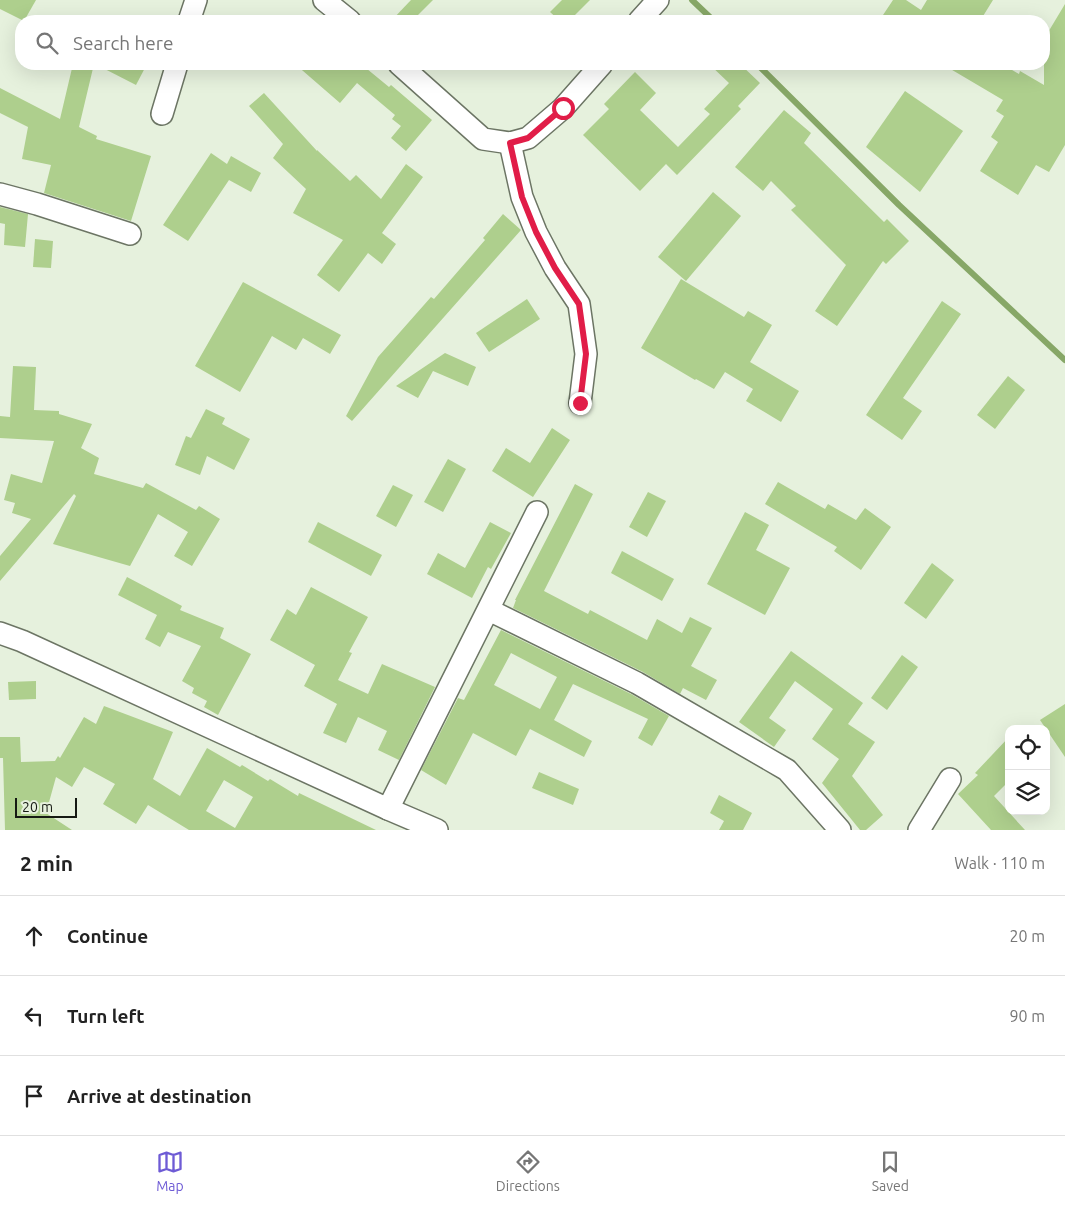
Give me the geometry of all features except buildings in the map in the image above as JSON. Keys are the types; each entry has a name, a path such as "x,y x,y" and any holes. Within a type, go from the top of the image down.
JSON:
{"street":[{"path":"192,15 196,0"},
{"path":"324,0 343,15"},
{"path":"644,15 658,0"},
{"path":"162,114 175,70"},
{"path":"406,70 483,139 510,143 528,138 563,108 597,70"},
{"path":"510,143 522,197 536,232 555,268 579,304 586,354 580,403"},
{"path":"0,194 130,234"},
{"path":"388,809 537,512"},
{"path":"489,610 637,682 787,770 840,830"},
{"path":"0,633 22,641 437,830"},
{"path":"919,830 950,779"}],"waterway":[{"path":"692,0 708,15"},
{"path":"763,70 899,205 1065,360"}],"route":[{"path":"563,108 528,138 510,143 522,197 536,232 555,268 579,304 586,354 580,403"}]}
